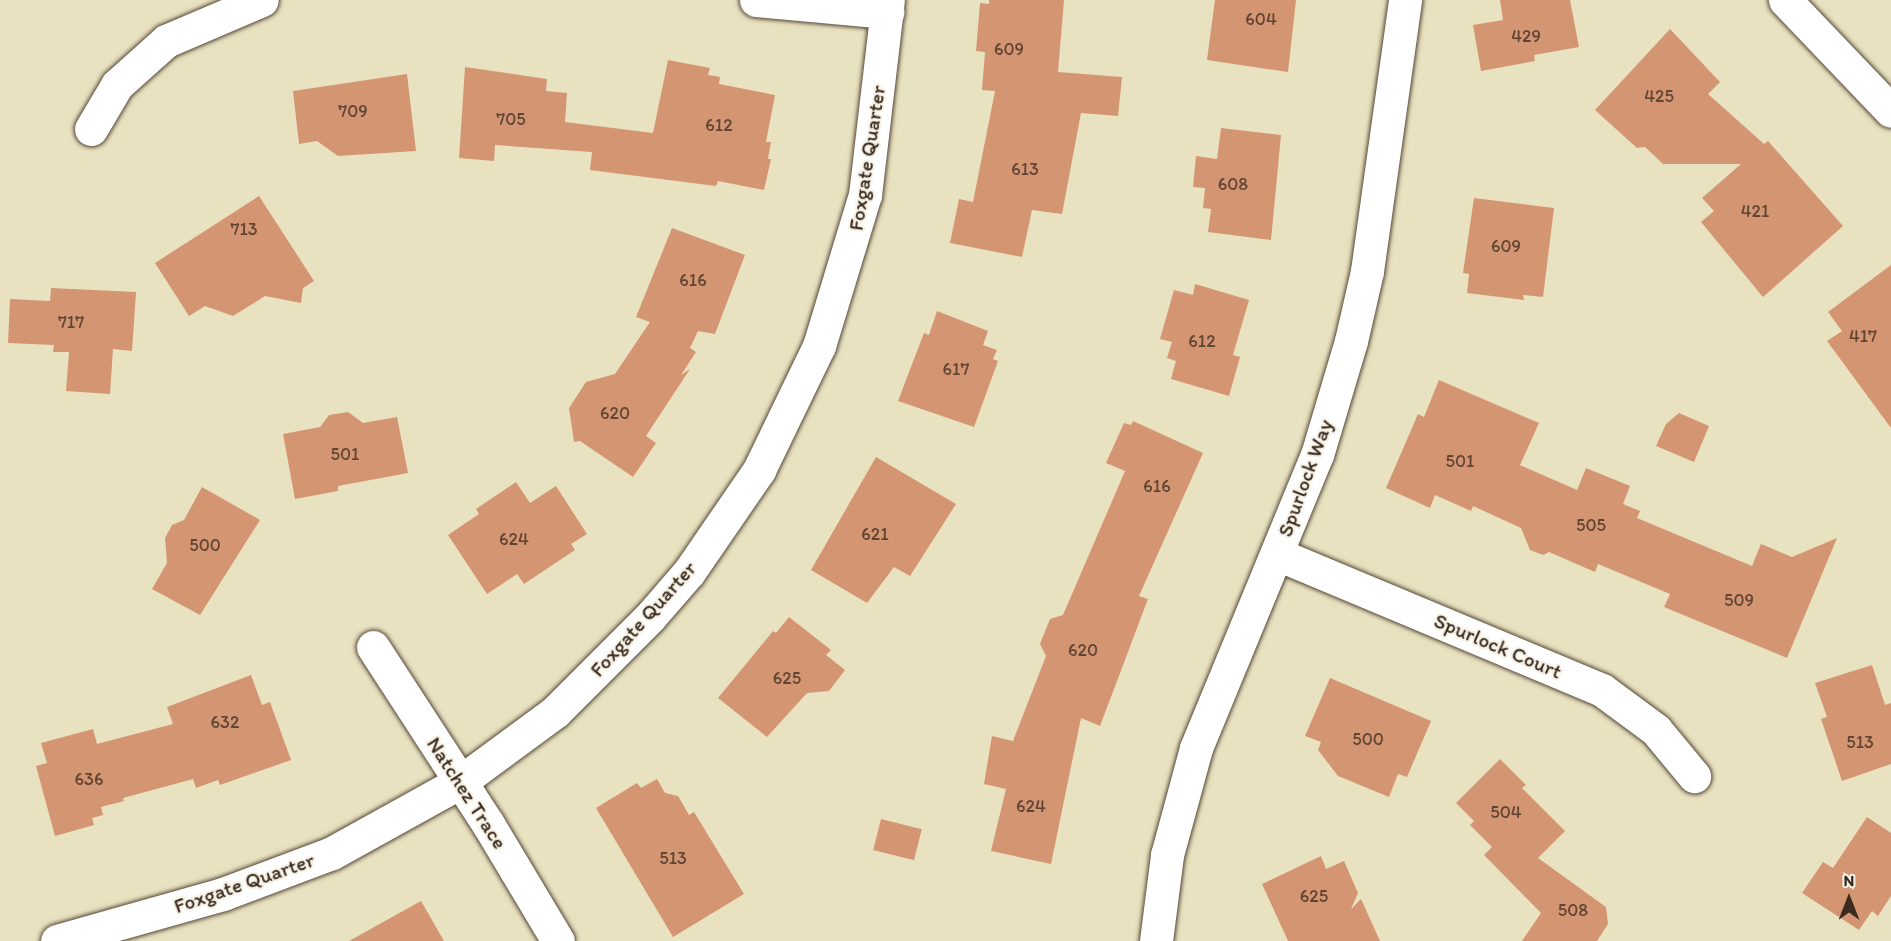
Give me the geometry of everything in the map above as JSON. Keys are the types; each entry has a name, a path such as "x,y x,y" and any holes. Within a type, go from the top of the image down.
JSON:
{"street":[{"path":"91,129 117,85 166,40 262,0"},
{"path":"756,0 888,6"},
{"name":"Spurlock Way","path":"1156,941 1167,855 1196,748 1317,455 1352,341 1367,272 1405,0"},
{"path":"1785,0 1891,111"},
{"name":"Foxgate Quarter","path":"57,941 223,894 332,853 460,782 555,712 606,664 689,572 759,470 819,346 853,244 873,148 888,6"},
{"name":"Spurlock Court","path":"1277,554 1602,690 1656,730 1694,776"},
{"name":"Natchez Trace","path":"373,647 558,941"}],"building":[{"path":"989,0 1064,0 1058,72 1122,77 1118,116 1081,113 1062,214 1032,210 1022,257 950,243 959,199 973,202 995,91 982,90 985,52 976,51 980,3 989,4"},
{"path":"1215,0 1296,0 1288,72 1207,60"},
{"path":"1500,0 1570,0 1579,47 1534,55 1535,61 1481,71 1473,25 1503,20"},
{"path":"1670,29 1720,82 1708,94 1764,144 1768,141 1843,226 1763,297 1701,222 1714,211 1702,198 1741,164 1663,164 1645,147 1637,148 1595,110"},
{"path":"668,60 710,68 708,75 720,77 719,84 775,95 766,142 771,142 768,159 771,159 764,190 718,181 716,186 590,170 592,152 495,145 494,161 459,158 465,67 547,79 546,91 567,93 565,122 653,133"},
{"path":"407,74 416,151 338,156 317,141 299,144 293,91"},
{"path":"1221,128 1281,135 1271,240 1208,232 1211,209 1203,208 1205,188 1193,187 1196,156 1217,159"},
{"path":"259,196 314,281 303,288 301,303 265,296 233,316 205,306 189,316 155,263"},
{"path":"1474,198 1554,208 1543,297 1523,295 1524,300 1467,293 1469,274 1463,273"},
{"path":"672,228 745,255 715,334 698,331 690,348 696,352 681,375 690,369 646,436 656,443 633,477 580,441 574,442 569,408 586,382 615,374 650,322 636,317"},
{"path":"1891,265 1891,428 1827,341 1842,331 1828,312"},
{"path":"1195,284 1249,300 1233,355 1240,357 1229,396 1171,379 1176,361 1167,358 1172,342 1160,339 1174,290 1193,295"},
{"path":"51,288 136,292 132,351 113,349 110,394 66,391 69,352 53,352 54,345 8,343 10,299 50,301"},
{"path":"937,311 988,331 983,345 997,350 993,359 998,361 974,427 898,401 924,333 929,335"},
{"path":"1439,380 1539,423 1520,465 1577,490 1586,468 1630,486 1623,504 1640,511 1637,518 1752,566 1761,544 1792,557 1837,538 1787,658 1664,607 1670,594 1598,564 1595,572 1549,552 1543,555 1530,550 1521,528 1473,506 1471,511 1435,495 1430,508 1386,488 1418,414 1424,417"},
{"path":"348,412 363,423 397,417 408,473 338,486 338,491 295,499 283,434 320,427 329,415"},
{"path":"1679,413 1709,426 1694,462 1656,446 1666,424"},
{"path":"1133,421 1203,453 1139,596 1148,599 1100,726 1081,718 1051,864 991,851 1006,789 984,784 992,736 1013,741 1046,656 1040,644 1050,619 1063,615 1125,471 1106,463 1124,423 1131,425"},
{"path":"876,457 956,504 910,576 894,567 867,603 811,570"},
{"path":"516,482 530,503 556,486 587,534 571,544 575,550 524,584 517,574 487,594 448,535 479,514 476,509"},
{"path":"202,487 260,520 200,615 152,589 167,563 165,538 172,525 184,520"},
{"path":"789,617 831,650 826,655 845,670 829,691 807,693 767,737 718,698 773,631 776,633"},
{"path":"1872,665 1885,705 1891,703 1891,764 1842,781 1821,719 1827,717 1815,683"},
{"path":"251,675 262,705 270,702 291,760 220,785 218,780 196,788 193,779 123,798 124,801 101,807 103,815 92,818 94,825 55,836 36,766 47,763 41,743 93,729 97,744 173,724 167,707"},
{"path":"1330,678 1431,721 1407,777 1398,774 1389,797 1338,776 1318,750 1321,742 1305,736"},
{"path":"1500,759 1526,785 1522,788 1565,831 1538,858 1606,907 1608,924 1597,941 1522,941 1541,913 1484,855 1492,847 1470,825 1474,821 1456,803"},
{"path":"657,779 665,793 678,796 689,815 694,812 744,894 673,937 596,808 637,783 641,788"},
{"path":"1867,817 1891,833 1891,896 1878,916 1872,911 1859,930 1802,893 1823,862 1833,868"},
{"path":"881,819 922,829 914,860 873,850"},
{"path":"1321,856 1326,869 1344,861 1358,893 1351,909 1361,899 1380,941 1288,941 1262,884"},
{"path":"421,901 444,941 349,941"}]}
